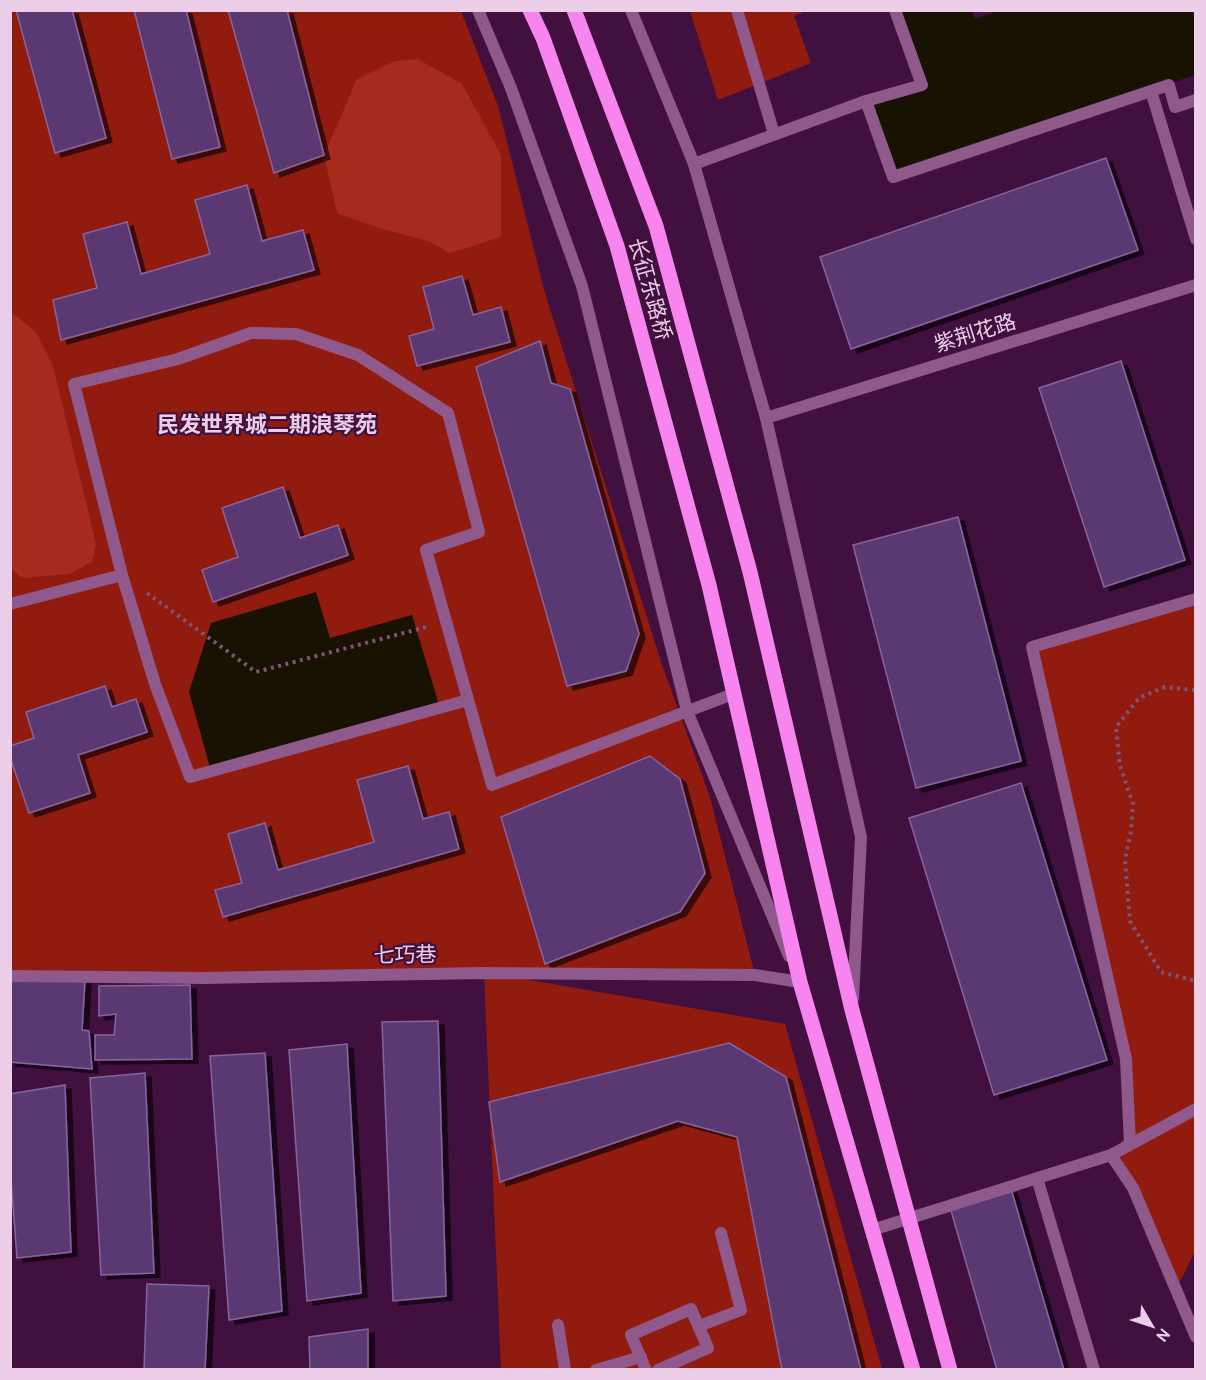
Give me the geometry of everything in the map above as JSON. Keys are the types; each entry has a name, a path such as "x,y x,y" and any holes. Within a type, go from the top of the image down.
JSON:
{"main road":[{"name":"长征东路桥","path":"530,10 543,38 617,246 709,585 800,982 913,1370"},
{"name":"长征东路桥","path":"574,10 656,226 750,572 852,1010 950,1370"}],"street":[{"path":"478,10 511,88 582,286 687,711 800,982"},
{"path":"631,10 694,164 766,418 861,837 852,1010"},
{"path":"737,10 774,134"},
{"path":"694,164 866,101 922,85 895,10"},
{"path":"866,101 893,177 1169,85 1175,107 1196,100"},
{"path":"1151,91 1196,239"},
{"name":"紫荆花路","path":"766,418 1196,285"},
{"path":"468,700 190,777 155,684 122,575 74,384 178,359 251,333 296,334 358,355 448,413 479,532 426,550 492,785 733,694"},
{"path":"10,604 122,575"},
{"path":"1130,1144 1126,1059 1032,647 1196,599"},
{"name":"七巧巷","path":"10,976 205,978 507,973 756,975 800,982"},
{"path":"872,1230 1111,1155 1196,1109"},
{"path":"1111,1155 1133,1188 1196,1338"},
{"path":"1037,1178 1094,1370"},
{"path":"699,1326 741,1310 721,1233"},
{"path":"646,1370 632,1335 691,1309 708,1348 678,1365 658,1370"},
{"path":"558,1325 565,1370"},
{"path":"596,1370 641,1357"}],"path":[{"path":"122,575 256,672 446,622"},
{"path":"1195,690 1165,687 1139,698 1116,727 1120,766 1133,804 1131,831 1125,860 1130,921 1161,972 1196,981"}],"shaded area":[{"path":"1001,10 1195,11 1195,75 893,177 866,101 922,85 895,11 971,11 975,19"},
{"path":"11,11 461,11 498,106 544,290 661,662 710,797 755,975 489,973 785,1024 882,1369 501,1369 484,973 11,976"},
{"path":"690,11 807,11 794,16 811,63 718,100"},
{"path":"418,59 462,84 501,155 501,237 450,253 428,241 382,229 337,213 324,155 357,79 395,61"},
{"path":"13,314 35,331 53,366 96,544 92,562 69,574 22,578 11,568 10,316"},
{"path":"316,592 330,638 412,615 440,708 211,771 189,692 211,623"},
{"path":"1195,606 1196,1249 1176,1290 1111,1155 1130,1131 1126,1059 1032,647"}],"building":[{"path":"16,10 72,10 106,138 55,153"},
{"path":"134,10 186,10 220,147 172,159"},
{"path":"228,10 287,10 324,155 274,173"},
{"path":"1106,158 1138,250 851,349 820,257"},
{"path":"247,185 262,241 303,230 314,270 61,340 53,300 97,288 83,234 127,222 141,274 210,254 195,200"},
{"path":"462,276 473,315 501,307 510,342 417,366 409,336 434,329 423,287"},
{"path":"540,341 551,383 570,389 639,634 626,671 567,686 476,367"},
{"path":"1121,361 1185,560 1104,587 1039,388"},
{"path":"283,487 300,538 338,525 348,555 213,602 202,570 238,557 222,508"},
{"path":"958,517 1021,761 916,788 853,545"},
{"path":"105,686 112,707 136,699 147,732 78,755 90,793 29,813 10,757 10,746 34,738 26,712"},
{"path":"650,756 680,779 705,873 680,912 545,964 501,817"},
{"path":"408,766 423,819 449,812 459,849 223,917 215,890 242,883 228,834 265,823 278,870 374,842 357,780"},
{"path":"1021,783 1107,1060 994,1095 909,818"},
{"path":"10,979 85,980 82,1030 89,1031 92,1069 10,1062"},
{"path":"190,985 192,1059 95,1060 95,1035 114,1035 116,1014 99,1016 99,986"},
{"path":"438,1021 446,1296 393,1301 382,1022"},
{"path":"729,1043 786,1077 861,1370 782,1370 737,1137 678,1121 500,1182 489,1102"},
{"path":"347,1044 361,1293 307,1301 289,1050"},
{"path":"265,1053 282,1311 229,1320 210,1056"},
{"path":"145,1073 154,1273 101,1275 90,1078"},
{"path":"65,1085 71,1252 17,1258 10,1167 10,1094"},
{"path":"1011,1189 1064,1370 997,1370 950,1207"},
{"path":"147,1284 209,1286 205,1370 144,1370"},
{"path":"368,1329 368,1370 310,1370 309,1337"}],"district":[{"name":"民发·世界城二期浪琴苑","path":"267,424"}]}
